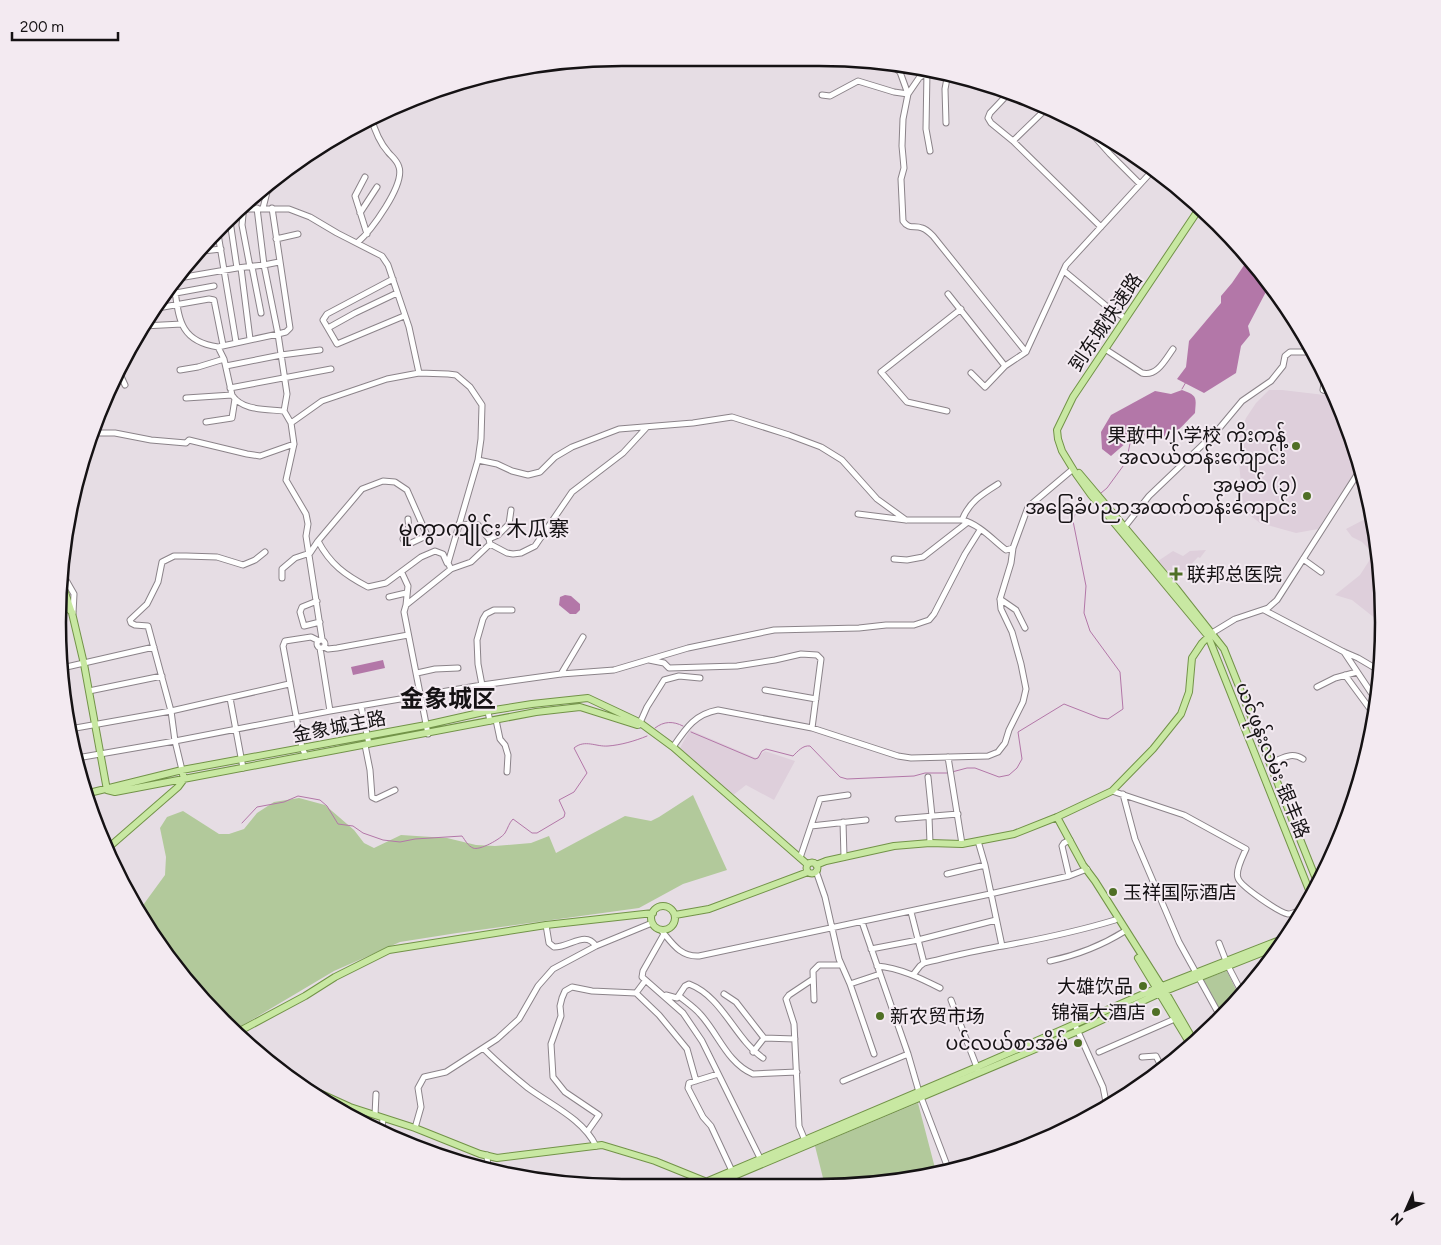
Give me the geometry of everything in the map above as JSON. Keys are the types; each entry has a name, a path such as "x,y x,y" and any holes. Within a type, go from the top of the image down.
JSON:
{"main road":[{"name":"到东城快速路","path":"1093,494 1066,457 1058,439 1059,424 1073,397 1196,214"},
{"name":"到东城快速路","path":"1066,457 1093,494"},
{"path":"675,915 709,909 808,872 813,873 816,868 844,857 894,846 930,843 962,844 1014,834 1057,817 1112,791 1118,786 1154,749 1181,714 1189,692 1192,658 1210,634 1093,494"},
{"path":"67,598 84,664 107,790 93,792"},
{"path":"66,608 72,613"},
{"name":"ယင်ဖုန်းလမ်း 银丰路","path":"1210,634 1224,649 1314,874"},
{"name":"ယင်ဖုန်းလမ်း 银丰路","path":"1210,634 1308,886"},
{"name":"金象城主路","path":"107,790 114,786 182,770 426,725 488,711 588,698 648,728 673,747 808,864"},
{"path":"546,702 548,711"},
{"name":"金象城主路","path":"107,790 115,792 428,734 493,720 580,707 639,724"},
{"path":"113,844 178,787 184,779 182,770"},
{"path":"1057,817 1085,868 1124,931"},
{"path":"808,872 806,868 812,862 816,868"},
{"path":"1085,868 1190,1036"},
{"path":"243,1029 305,996 335,977 389,950 546,925 653,913 658,908 665,906 672,910 675,915 675,921 671,927 662,932 652,923 653,913"},
{"path":"1249,955 1272,944"},
{"path":"731,1179 840,1128 1035,1046 1135,1001 1227,963 1269,949"},
{"path":"1178,1018 1188,1038"},
{"path":"358,1111 416,1128 487,1156 497,1158 602,1145 655,1161 700,1179"},
{"path":"714,1179 760,1158 806,1143"}],"street":[{"path":"900,73 908,94"},
{"path":"921,76 908,94 902,126 904,168 901,179 903,221 910,228 922,228 933,236 1026,352"},
{"path":"928,77 926,129 930,151"},
{"path":"822,95 830,96 858,81 894,92 908,94"},
{"path":"946,81 946,123"},
{"path":"1004,99 990,113 988,118 991,123 1013,141 1102,227"},
{"path":"1013,141 1041,114"},
{"path":"357,243 367,234 382,213 401,173 399,166 381,141 374,125"},
{"path":"1100,143 1140,184"},
{"path":"972,373 986,387 1005,366 1026,352 1064,271 1072,259 1149,175"},
{"path":"365,177 355,196 367,234"},
{"path":"360,213 377,187"},
{"path":"265,197 260,208 264,266 278,334 287,394 284,411 291,423 294,444 286,480 306,514 308,524 306,536 320,622 320,640 317,644 328,649 408,636"},
{"path":"252,208 289,209 310,217 337,234 382,256 388,265 409,327 419,373"},
{"path":"214,286 176,293 182,324 191,338 209,345 220,346 286,332 290,328 272,208"},
{"path":"242,217 242,225 261,312"},
{"path":"231,227 250,339"},
{"path":"276,239 298,234"},
{"path":"219,240 236,342"},
{"path":"209,250 221,249"},
{"path":"187,277 280,262"},
{"path":"1064,271 1104,305 1125,318"},
{"path":"392,280 327,314 323,318 337,344 404,316"},
{"path":"328,328 397,293"},
{"path":"948,294 1005,366"},
{"path":"164,307 208,299 214,300 220,346 234,397 244,405 254,408 284,411"},
{"path":"947,411 907,402 881,372 961,309"},
{"path":"152,326 182,324"},
{"path":"1105,348 1142,373 1147,374 1154,372 1161,366 1173,349"},
{"path":"226,366 281,355 320,350"},
{"path":"1123,529 1149,496 1218,431 1242,401 1271,381 1283,366 1285,356 1290,352 1304,352"},
{"path":"180,370 224,359"},
{"path":"230,388 331,369"},
{"path":"291,423 322,401 387,379 419,373 456,375 476,395 482,405 481,439 478,460 448,563"},
{"path":"123,379 125,384"},
{"path":"186,398 234,397"},
{"path":"206,422 232,418 234,397"},
{"path":"478,460 497,464 512,471 528,475 540,472 555,457 572,447 619,429 692,424 732,417 821,447 842,460 877,499 906,520"},
{"path":"459,524 478,526 489,542 507,553 521,553 535,546 572,492 623,452 647,427"},
{"path":"100,433 115,433 151,440 186,443 189,440 260,456 294,444"},
{"path":"673,747 688,725 695,719 718,710 812,728 898,756 912,758 988,756 998,752 1005,743 1025,696 1026,684 1012,632 1001,609 1000,599 1011,564 1013,548 1028,507 1073,469"},
{"path":"1210,634 1235,619 1252,612 1264,610 1277,600 1355,477"},
{"path":"282,578 282,570 290,561 310,553 362,489 383,481 395,482 407,490 426,533 424,537 409,544 403,539 409,530 408,519"},
{"path":"894,559 907,560 922,557 965,521 966,510 978,497 998,484"},
{"path":"406,605 451,569 470,562 509,524 511,510"},
{"path":"858,514 906,520 965,521 1006,550 1013,548"},
{"path":"83,757 482,685 561,674 614,670 688,648 774,630 840,629 922,624 934,614 980,530"},
{"path":"318,541 330,561 348,576 368,587 386,583 421,557 435,551 443,554 451,569"},
{"path":"182,770 175,741 171,711 148,626 135,625 130,620 147,604 158,582 162,562 174,556 199,556 226,559 243,565 255,560 265,552"},
{"path":"1303,560 1321,572"},
{"path":"402,572 408,586 404,612 428,734"},
{"path":"67,582 74,594 72,613"},
{"path":"389,597 406,593"},
{"path":"1000,599 1016,610 1026,628"},
{"path":"317,601 302,607 300,612 304,626 320,622"},
{"path":"506,772 508,755 488,711 478,664 476,640 486,614 494,610 512,610"},
{"path":"1264,610 1373,667"},
{"path":"306,756 302,748 289,684 284,643 288,640 311,637 320,640"},
{"path":"561,674 583,637"},
{"path":"68,667 154,647"},
{"path":"322,647 330,711"},
{"path":"1344,652 1370,692"},
{"path":"646,660 658,661 670,668 717,667 775,660 801,654 817,655 821,659 812,728"},
{"path":"417,673 435,669 458,668"},
{"path":"1317,687 1335,678 1357,672"},
{"path":"1346,675 1368,706"},
{"path":"89,691 162,676"},
{"path":"639,724 664,680 679,676 700,678"},
{"path":"76,727 171,711 289,684"},
{"path":"765,690 816,699"},
{"path":"230,698 244,768"},
{"path":"361,706 367,736 372,797 376,799 395,790"},
{"path":"1270,763 1296,754 1303,759"},
{"path":"948,757 962,844"},
{"path":"928,777 930,843"},
{"path":"1112,791 1184,815 1246,849 1237,876 1239,881 1256,895 1284,913 1293,913"},
{"path":"1123,794 1135,839 1180,942 1217,1011"},
{"path":"800,858 820,799 848,795"},
{"path":"898,819 958,814"},
{"path":"811,826 866,820"},
{"path":"843,822 844,857"},
{"path":"1069,876 1062,846 1070,840"},
{"path":"978,841 1002,946"},
{"path":"948,874 985,865"},
{"path":"816,868 842,965 874,1054"},
{"path":"760,1158 692,1024 663,994 642,977 643,971 662,932 680,952 699,956 832,929 1069,876 1085,868"},
{"path":"910,912 924,963"},
{"path":"870,949 918,940 996,920"},
{"path":"913,975 924,963 1026,942 1116,920"},
{"path":"862,922 920,1094 946,1164"},
{"path":"416,1128 420,1107 418,1088 424,1077 442,1074 484,1049 506,1032 519,1019 538,986 553,969 596,946 652,923"},
{"path":"546,925 550,942 554,947 570,944 585,938 592,940 596,946"},
{"path":"1050,961 1074,956 1095,948 1124,931"},
{"path":"1219,943 1239,987"},
{"path":"814,1000 813,971 819,965 842,965"},
{"path":"877,966 913,975 940,988"},
{"path":"850,984 880,974"},
{"path":"806,1143 798,1118 794,1024 787,997 813,979"},
{"path":"636,993 645,981"},
{"path":"663,994 675,998 689,984 699,990 721,1010 754,1052 762,1058"},
{"path":"587,1132 599,1115 565,1092 553,1077 551,1044 561,1016 560,1006 562,998 565,991 572,987 592,991 636,993 659,1015 686,1049 696,1081"},
{"path":"724,994 736,1002 764,1038 795,1039"},
{"path":"679,996 700,1014 727,1053 747,1071 753,1074 797,1072"},
{"path":"951,1000 978,1070"},
{"path":"1099,1052 1178,1018"},
{"path":"1076,1028 1103,1087 1105,1099"},
{"path":"754,1052 764,1038"},
{"path":"484,1049 505,1071 561,1110 587,1132 596,1146"},
{"path":"843,1081 908,1054"},
{"path":"1142,1057 1156,1056 1159,1062"},
{"path":"718,1074 688,1085 690,1094 703,1117 711,1126 732,1171"},
{"path":"375,1115 376,1094"},
{"path":"383,1118 383,1124"},
{"path":"487,1156 487,1162"}],"shaded area":[{"path":"1244,265 1266,292 1248,326 1250,335 1241,346 1236,373 1204,393 1177,379 1186,367 1189,341 1221,303 1221,296"},
{"path":"1182,390 1195,398 1195,413 1173,434 1161,437 1143,435 1127,442 1111,456 1102,449 1101,432 1111,415 1155,391 1171,394"},
{"name":"果敢中小学校 ကိုးကန့် အလယ်တန်းကျောင်း","path":"1269,390 1325,395 1354,473 1318,529 1296,533 1260,523 1247,513 1243,506 1238,451 1239,436 1246,418 1256,403"},
{"path":"1365,519 1370,550 1362,542 1352,537 1346,529"},
{"name":"联邦总医院","path":"1206,550 1175,582 1158,561 1173,551 1183,556 1190,551"},
{"path":"1370,554 1375,618 1352,600 1335,595 1360,575 1369,561"},
{"path":"565,595 571,596 580,604 580,610 576,614 570,614 559,605 560,597"},
{"path":"383,660 385,668 353,675 351,667"},
{"path":"690,730 756,758 765,751 795,761 774,800 746,785 732,796 680,748"}],"green space":[{"path":"693,795 727,870 683,884 639,908 400,942 334,971 240,1027 204,989 181,961 143,905 165,875 166,857 160,828 167,817 183,811 219,834 229,834 244,829 257,813 274,802 299,798 325,805 354,830 364,843 374,848 401,835 447,838 476,845 495,846 531,843 549,836 556,853 625,816 651,821"},
{"path":"1227,971 1236,990 1219,1009 1202,980"},
{"path":"918,1103 935,1166 891,1174 823,1179 815,1146"}],"waterway":[{"path":"1182,389 1186,382"},
{"path":"1101,493 1107,488 1126,462 1131,439"},
{"path":"952,772 975,768 999,777 1009,775 1017,768 1022,759 1018,732 1064,704 1100,718 1108,719 1123,709 1120,672 1090,631 1084,613 1086,586 1073,521 1075,514 1092,501"},
{"path":"655,728 669,722 683,726"},
{"path":"691,732 755,759 766,749 793,756 803,747 810,746 840,777 847,779 949,773"},
{"path":"242,823 257,807 284,802 298,796 320,800 327,806 338,824 353,826 363,833 383,840 400,842 415,839 462,836 471,847 480,848 503,835 513,819 532,833 537,833 564,817 565,813 559,800 574,792 587,773 574,748 578,745 618,745 647,736"}],"place":[{"name":"果敢中小学校 ကိုးကန့် အလယ်တန်းကျောင်း","path":"1296,446"},
{"name":"အမှတ် (၁) အခြေခံပညာအထက်တန်းကျောင်း","path":"1307,496"},
{"name":"联邦总医院","path":"1176,574"},
{"name":"玉祥国际酒店","path":"1113,892"},
{"name":"大雄饮品","path":"1143,986"},
{"name":"锦福大酒店","path":"1156,1012"},
{"name":"新农贸市场","path":"880,1016"},
{"name":"ပင်လယ်စာအိမ်","path":"1078,1043"}],"district":[{"name":"မူကွာကျိုင်း 木瓜寨","path":"484,529"},
{"name":"金象城区","path":"448,699"}]}
